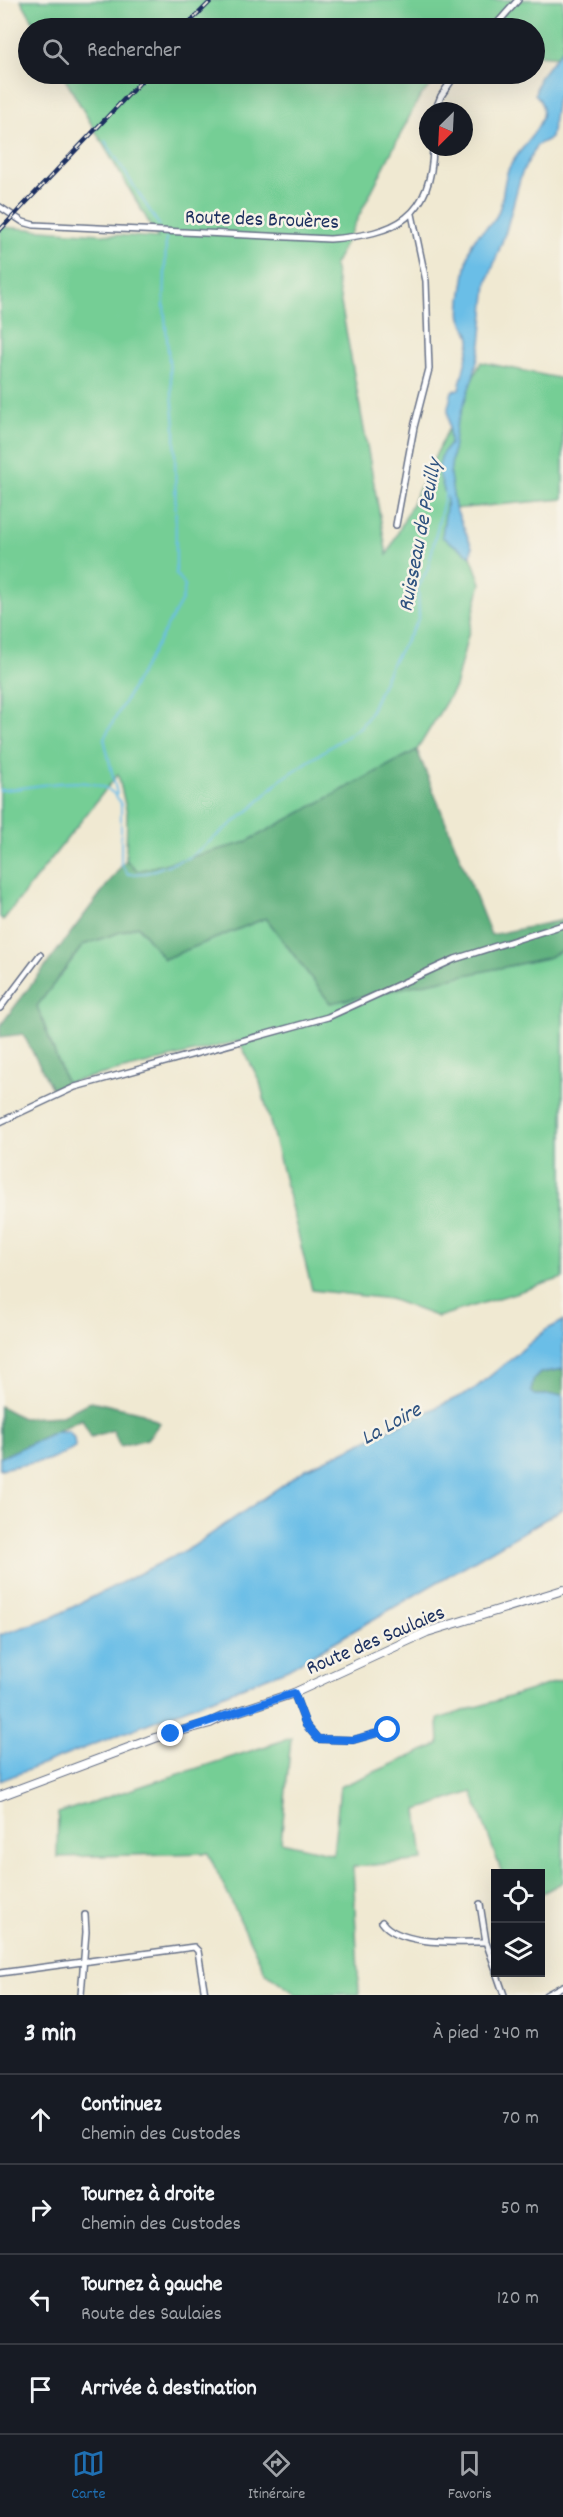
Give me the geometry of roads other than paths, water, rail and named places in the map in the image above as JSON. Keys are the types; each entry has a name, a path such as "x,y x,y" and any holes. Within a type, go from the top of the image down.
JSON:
{"street":[{"path":"502,18 518,0"},
{"path":"439,102 449,84"},
{"path":"396,525 414,427 429,369 426,281 412,214 427,193 432,156"},
{"name":"Route des Brouères","path":"0,207 23,222 34,225 330,239 353,237 374,231 412,214"},
{"path":"0,1122 75,1087 328,1017 454,959 563,925"},
{"path":"0,1008 39,955"},
{"name":"Route des Saulaies","path":"0,1796 146,1741 210,1723 224,1716 294,1693 427,1632 563,1590"},
{"path":"294,1693 306,1725 318,1739 353,1740 388,1730"},
{"path":"480,1904 486,1942 491,1956"},
{"path":"81,1995 84,1915"},
{"path":"382,1922 389,1932 422,1940 486,1942"},
{"path":"0,1973 194,1947 198,1951 205,1995"},
{"path":"498,1977 504,1995"},
{"path":"546,1995 554,1993 563,1986"}],"water":[{"path":"563,48 563,86 557,99 551,138 537,145 521,175 506,231 487,283 481,344 474,374 456,427 450,475 455,507 472,547 471,556 442,537 447,500 438,470 442,454 450,444 448,408 452,391 459,389 470,343 460,313 465,273 472,244 499,212 505,179 511,164 533,134 543,114 542,104 535,94 538,84 545,84 545,70"},
{"path":"563,1321 563,1369 540,1373 533,1380 531,1391 535,1395 563,1395 563,1509 288,1669 0,1781 0,1635 53,1617 192,1547 306,1469 473,1390 546,1330"},
{"path":"57,1431 69,1431 74,1438 75,1447 53,1459 0,1469 0,1458"}],"waterway":[{"path":"105,141 159,225"},
{"path":"117,794 104,738 182,600 185,586 176,574 175,426 164,306 166,238"},
{"name":"Ruisseau de Peuilly","path":"0,790 67,782 101,786 113,793 121,805 121,864 128,874 146,873 190,857 252,808 279,781 360,727 368,717 391,665 419,616 418,588 428,568 446,491"}],"railway":[{"path":"194,18 212,0"},
{"path":"0,230 139,84"}],"water label":[{"name":"La Loire","path":"390,1422"}]}
